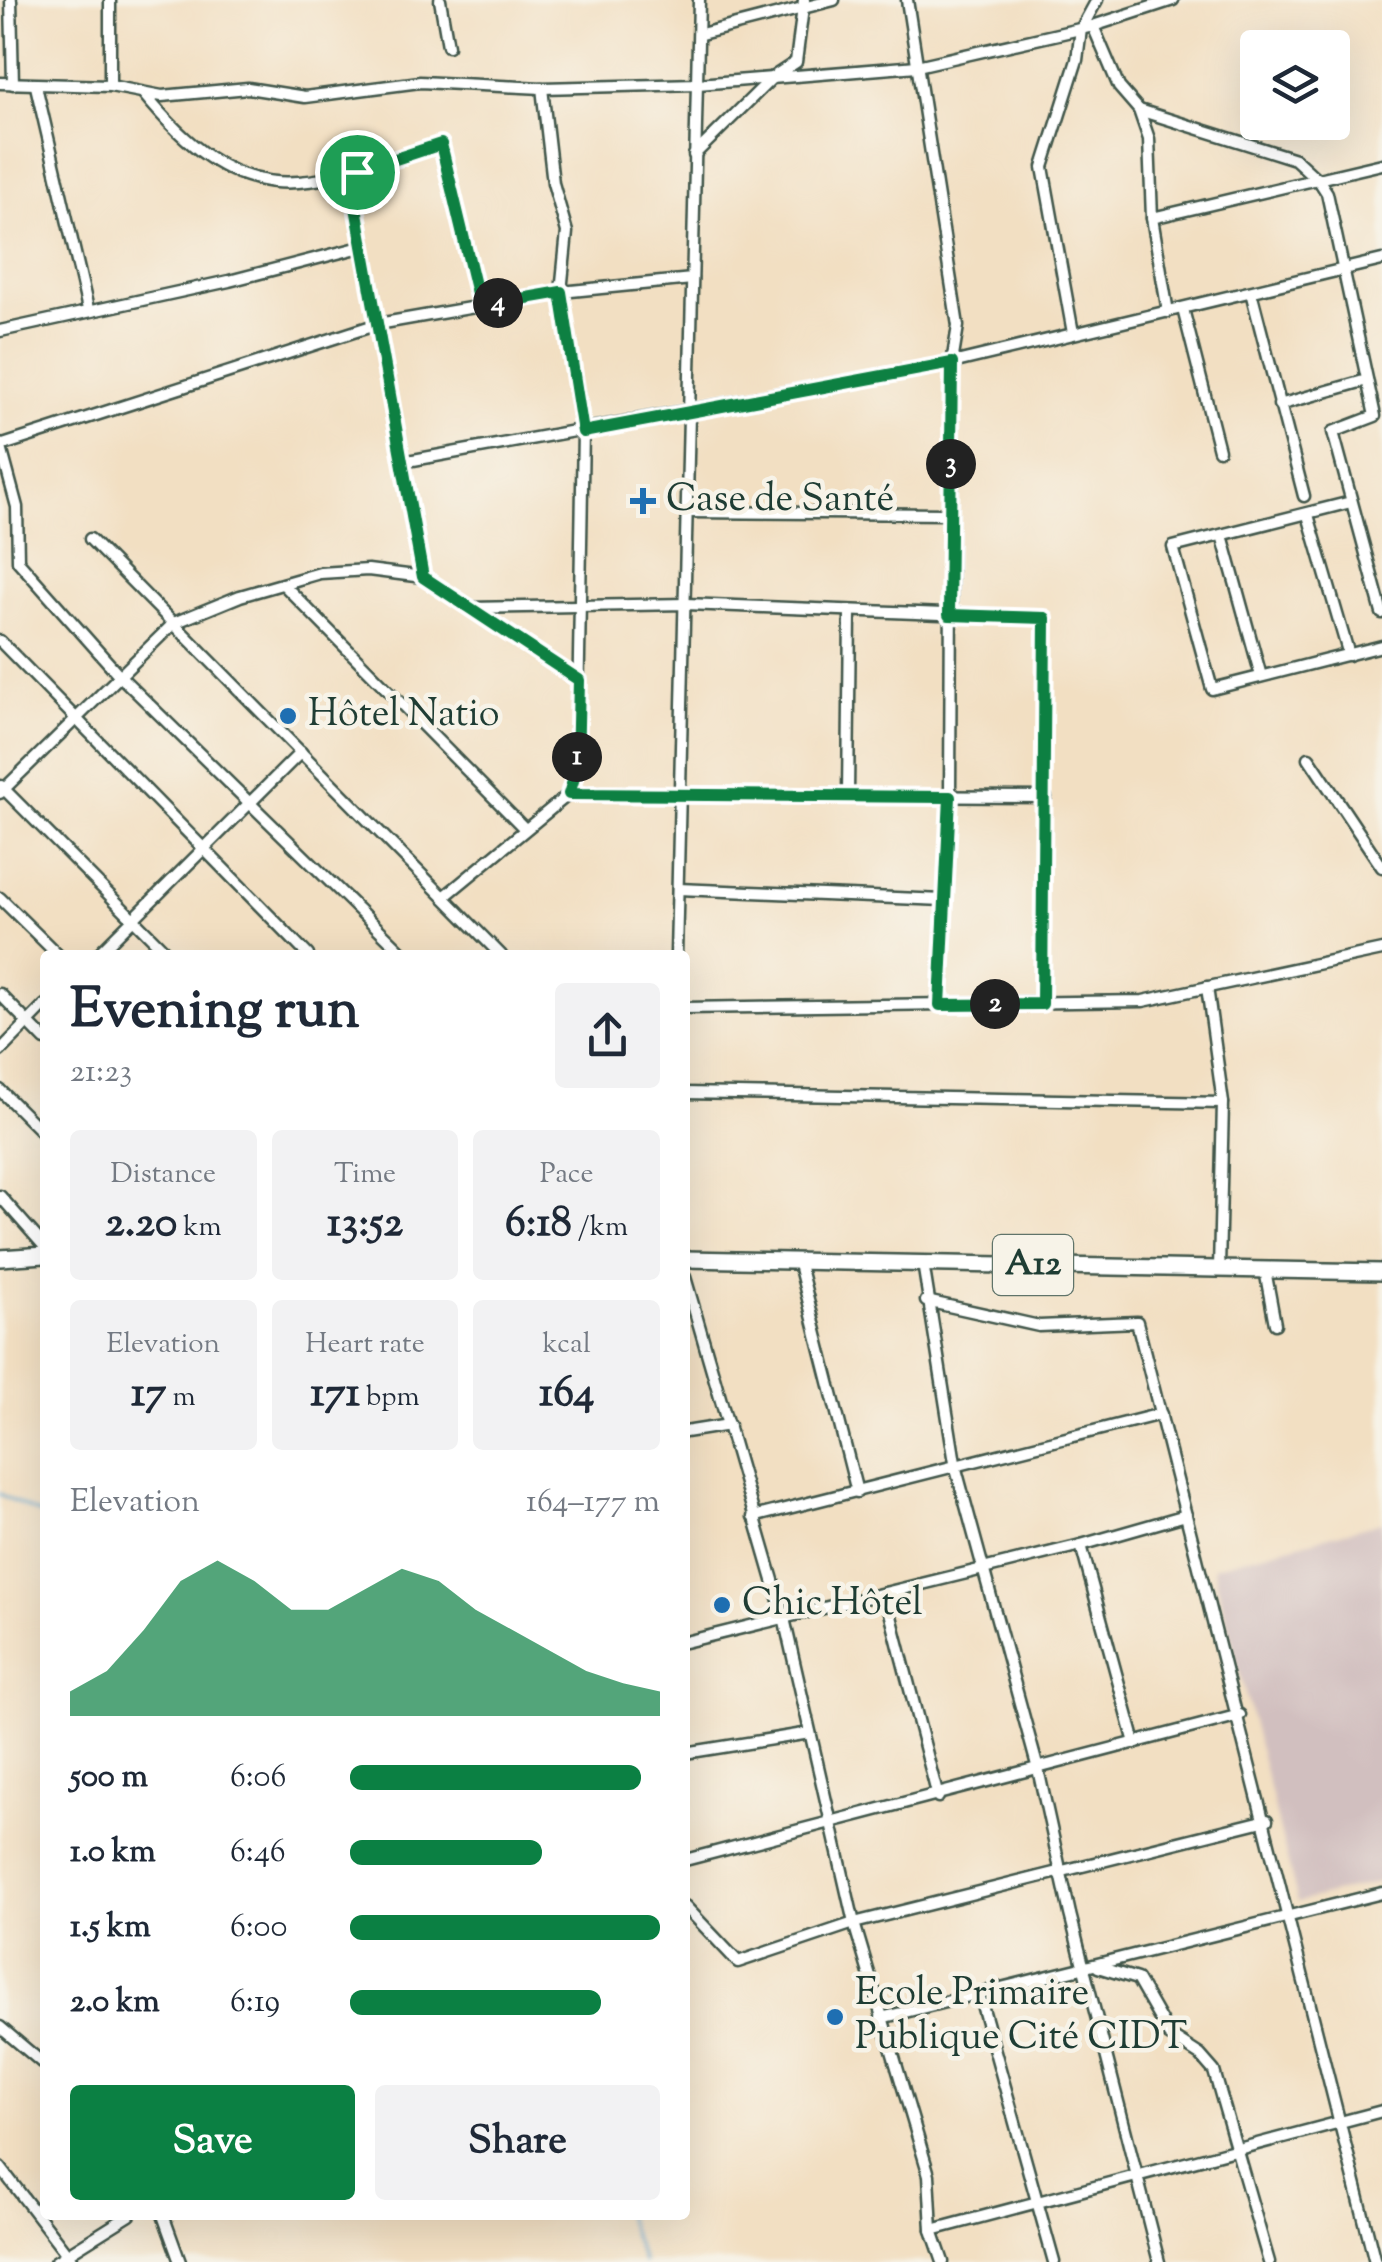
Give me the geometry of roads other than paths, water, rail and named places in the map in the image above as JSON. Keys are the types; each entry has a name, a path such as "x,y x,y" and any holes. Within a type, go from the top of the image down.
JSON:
{"main road":[{"path":"0,1258 40,1255"},
{"name":"A12","path":"690,1258 1382,1272"}],"street":[{"path":"11,0 13,84"},
{"path":"110,0 110,86"},
{"path":"440,0 448,46"},
{"path":"676,950 699,0"},
{"path":"701,34 805,4 834,0"},
{"path":"907,0 958,326 952,363 950,797 940,1005"},
{"path":"1072,333 1043,166 1097,0"},
{"path":"0,83 110,86 162,96 248,88 306,97 420,82 542,88 698,84 917,66 1087,28 1173,0"},
{"path":"694,155 772,77 796,62 805,4"},
{"path":"1087,28 1119,87 1140,110 1149,138 1152,218 1168,312"},
{"path":"36,86 88,309"},
{"path":"444,897 569,794 577,768 583,432 561,292 567,232 553,183 542,88"},
{"path":"142,92 172,129 242,176 278,185 314,184 441,144 480,306"},
{"path":"1140,110 1296,159 1327,193 1374,420 1333,432 1382,614"},
{"path":"1152,218 1320,182 1382,164"},
{"path":"350,174 423,577"},
{"path":"0,331 88,309 230,282 362,247"},
{"path":"402,462 952,363 1382,260"},
{"path":"400,950 120,676 18,561 16,507 0,445 378,324 561,292 692,279"},
{"path":"1251,292 1304,496"},
{"path":"1183,309 1219,450"},
{"path":"1279,405 1367,380"},
{"path":"1351,502 1173,548 1212,689 1382,646"},
{"path":"688,512 950,514"},
{"path":"1308,515 1348,656"},
{"path":"1222,535 1261,676"},
{"path":"90,539 496,950"},
{"path":"163,950 1,789 174,623 320,573 352,571 423,577 579,680"},
{"path":"283,584 524,828"},
{"path":"471,608 686,604 1045,618 1042,1004"},
{"path":"848,795 850,612"},
{"path":"0,641 303,950"},
{"path":"102,950 301,752"},
{"path":"1309,758 1382,866"},
{"path":"569,794 1046,798"},
{"path":"678,890 944,900"},
{"path":"0,898 53,950"},
{"path":"690,1008 1142,1001 1382,950"},
{"path":"1207,987 1223,1103 1219,1269"},
{"path":"0,994 40,1035"},
{"path":"0,1051 40,1011"},
{"path":"0,1090 40,1130"},
{"path":"690,1093 1223,1103"},
{"path":"0,1196 40,1240"},
{"path":"798,1260 857,1492"},
{"path":"924,1264 926,1301 956,1469 1038,1769 1060,1872 1088,1966 1159,2262"},
{"path":"1266,1270 1275,1324"},
{"path":"690,1294 784,1618 854,1924 929,2175 932,2230 943,2262"},
{"path":"926,1301 1040,1326 1137,1322 1267,1820 1375,2262"},
{"path":"753,1517 956,1469 1161,1414"},
{"path":"690,1431 729,1425"},
{"path":"690,1641 982,1566 1081,1545 1186,1514"},
{"path":"1081,1545 1135,1743"},
{"path":"885,1593 938,1796"},
{"path":"690,1859 1240,1715"},
{"path":"690,1752 810,1733"},
{"path":"690,1911 738,1962 854,1924 1267,1820"},
{"path":"881,2018 1382,1893"},
{"path":"1088,1966 1137,1979 1169,2035 1207,2062 1237,2146 1269,2262"},
{"path":"979,1994 1054,2262"},
{"path":"0,2027 40,2060"},
{"path":"932,2230 1237,2146 1382,2111"},
{"path":"0,2167 40,2219"},
{"path":"41,2220 70,2258"},
{"path":"55,2262 70,2258 123,2220"},
{"path":"165,2220 180,2262"}],"waterway":[{"path":"0,1494 40,1514"},
{"path":"627,2220 643,2262"}],"place":[{"name":"Case de Santé","path":"643,501"},
{"name":"Hôtel Natio","path":"288,716"},
{"name":"Chic Hôtel","path":"722,1605"},
{"name":"Ecole Primaire Publique Cité CIDT","path":"835,2017"}]}
